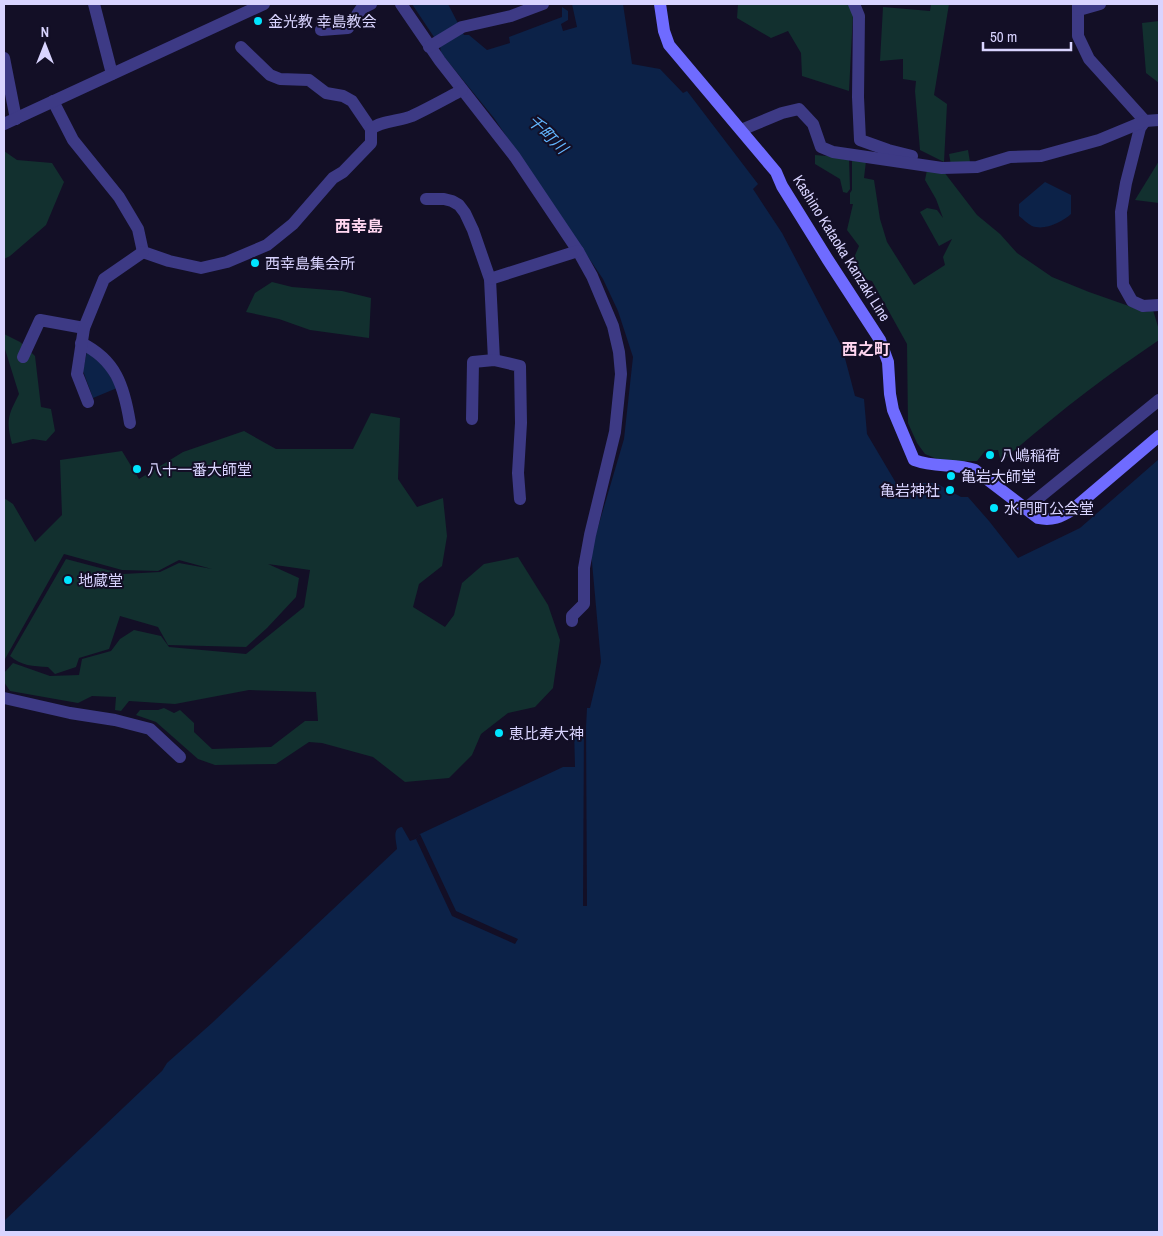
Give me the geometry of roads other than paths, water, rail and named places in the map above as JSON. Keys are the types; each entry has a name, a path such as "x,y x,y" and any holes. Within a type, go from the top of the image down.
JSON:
{"main road":[{"name":"Kashino Kataoka Kanzaki Line","path":"660,4 664,32 669,45 776,172 782,186 880,340 888,362 893,410 914,460 928,465 964,466 975,470 1038,518 1047,520 1060,517 1072,510 1159,436"}],"street":[{"path":"94,4 112,74"},
{"path":"4,124 264,4"},
{"path":"322,30 348,28 360,8 371,4"},
{"path":"401,4 432,44 462,90 515,157 578,251 592,276 613,326 619,352 621,374 614,439 604,474 584,568 584,604 572,616 572,621"},
{"path":"432,44 462,27 511,16 544,4"},
{"path":"854,4 859,16 858,97 860,140 888,150 917,157 942,168"},
{"path":"1100,4 1078,7 1078,36 1089,59 1145,121"},
{"path":"143,252 169,261 201,268 227,262 268,245 293,224 333,178 343,172 371,143 371,129 352,101 343,96 326,94 309,80 274,78 242,47"},
{"path":"4,58 16,118"},
{"path":"371,129 376,125 395,122 412,116 462,90"},
{"path":"53,101 73,140 119,197 138,229 143,252"},
{"path":"741,130 800,109 813,124 821,146 833,152 942,168 977,167 1010,157 1041,156 1099,140 1145,121 1159,120"},
{"path":"1145,121 1140,128 1126,183 1121,212 1123,285 1132,301 1143,306 1159,305"},
{"path":"426,199 444,199 459,205 473,230 490,279 494,360"},
{"path":"490,279 578,251"},
{"path":"88,402 77,374 84,328 104,279 143,252"},
{"path":"23,357 40,320 84,328"},
{"path":"81,343 96,350 107,362 120,382 130,422"},
{"path":"472,419 473,362 494,360 520,366 521,422 518,474 520,498"},
{"path":"1026,509 1159,400"},
{"path":"4,698 70,713 115,720 150,730 180,757"}],"water":[{"name":"千町川","path":"412,4 448,4 464,35 469,35 487,50 510,43 509,37 562,17 562,7 568,11 568,20 561,24 563,31 577,27 572,4 623,4 632,64 660,69 683,93 687,91 758,184 753,189 782,233 842,347 855,396 864,399 867,434 896,483 936,483 961,497 968,497 1018,558 1080,528 1159,459 1159,1232 4,1232 4,1221 162,1071 167,1063 397,849 395,835 399,828 402,827 410,841 416,839 420,834 563,767 575,767 574,728 586,728 587,708 590,708 601,662 591,551 624,439 633,357 618,311 603,279 494,118 441,53 440,46"},
{"path":"1045,182 1071,195 1071,214 1048,227 1037,227 1030,225 1019,216 1019,204"},
{"path":"87,351 105,368 117,388 93,398 83,371"}],"place":[{"name":"金光教 幸島教会","path":"258,21"},
{"name":"西幸島集会所","path":"255,263"},
{"name":"八嶋稲荷","path":"990,455"},
{"name":"八十一番大師堂","path":"137,469"},
{"name":"亀岩大師堂","path":"951,476"},
{"name":"亀岩神社","path":"950,490"},
{"name":"水門町公会堂","path":"994,508"},
{"name":"地蔵堂","path":"68,580"},
{"name":"恵比寿大神","path":"499,733"}],"district":[{"name":"西幸島","path":"359,226"},
{"name":"西之町","path":"866,349"}]}
